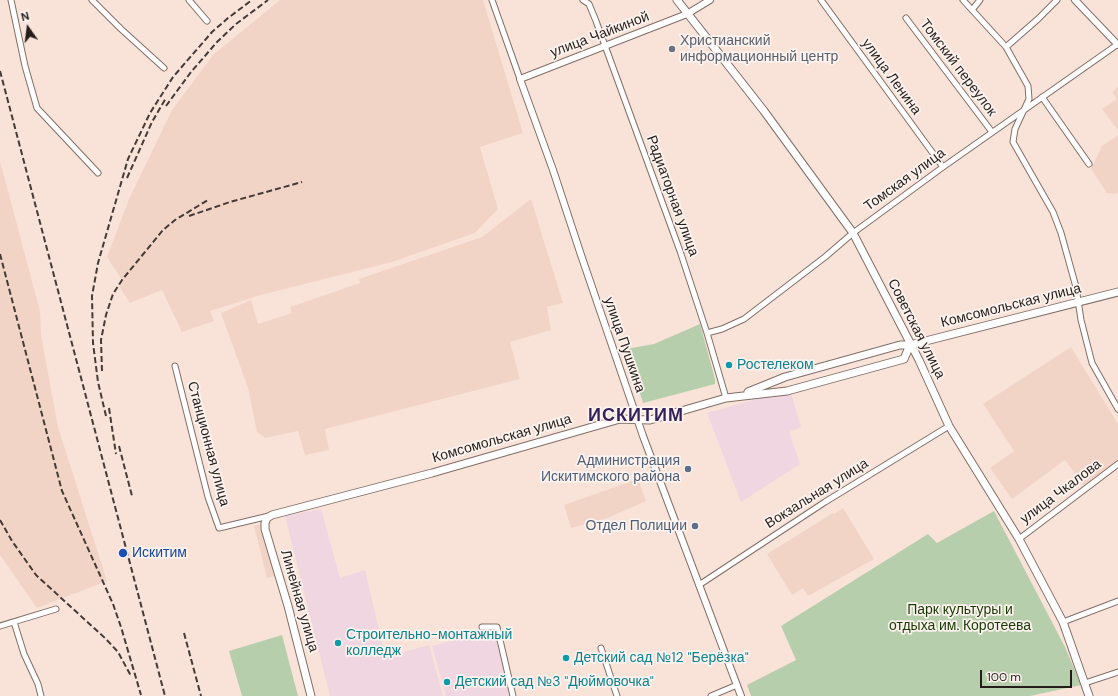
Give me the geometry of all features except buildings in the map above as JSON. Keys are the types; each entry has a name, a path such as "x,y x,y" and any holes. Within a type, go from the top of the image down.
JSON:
{"main road":[{"name":"Советская улица","path":"677,0 764,111 853,233 949,426 1019,539 1063,622 1089,696"},
{"name":"Комсомольская улица","path":"741,396 785,377 900,345 910,345 1118,292"},
{"name":"Комсомольская улица","path":"272,515 432,473 620,419 650,420 726,398 787,391 904,359 910,345"},
{"name":"Линейная улица","path":"272,515 267,518 265,529 288,606 311,696"}],"street":[{"path":"11,0 25,66 37,108 98,174"},
{"path":"92,0 121,30 164,68"},
{"path":"189,0 207,21"},
{"name":"улица Пушкина","path":"492,0 553,170 637,420 741,696"},
{"name":"Радиаторная улица","path":"583,0 591,2 603,40 677,244 707,333 726,398"},
{"name":"улица Чайкиной","path":"520,79 687,14 710,0"},
{"name":"улица Ленина","path":"821,0 942,167"},
{"path":"963,0 1006,47 1028,86 1029,99 1015,129 1013,142 1055,219 1066,250 1076,287 1092,363 1118,409"},
{"path":"972,10 980,0"},
{"path":"1006,47 1057,0"},
{"path":"1075,0 1118,45"},
{"name":"Томский переулок","path":"906,18 992,132"},
{"name":"Томская улица","path":"707,333 722,329 744,319 825,257 853,233 942,167 1118,45"},
{"path":"1042,97 1090,164"},
{"name":"Станционная улица","path":"175,366 208,497 219,528 272,515"},
{"name":"Вокзальная улица","path":"698,585 825,502 949,426"},
{"name":"улица Чкалова","path":"1019,539 1118,464"},
{"path":"1063,622 1118,601"},
{"path":"0,626 56,609"},
{"path":"14,622 24,654 38,684 41,696"},
{"path":"482,627 497,627 513,696"},
{"path":"601,648 617,696"},
{"path":"1085,683 1118,672"},
{"path":"711,696 737,685"}],"shaded area":[{"path":"280,0 483,0 523,133 480,147 498,209 475,233 392,262 261,295 210,311 214,321 182,332 162,290 130,303 119,286 122,280 107,257 129,199 172,110 213,55"},
{"path":"1118,87 1118,130 1102,109 1117,99 1112,92"},
{"path":"1118,135 1118,192 1116,194 1107,193 1091,169 1102,146"},
{"path":"0,161 40,311 41,335 58,427 107,581 37,608 0,555"},
{"path":"531,199 563,303 547,307 551,330 510,342 520,379 325,429 329,450 305,455 298,431 265,438 257,432 248,388 221,313 251,300 258,324 292,313 290,307 360,283 359,279 482,237"},
{"path":"1071,347 1118,424 1118,460 1084,485 1065,460 1012,499 990,468 1014,451 983,404"},
{"path":"790,390 801,427 789,432 800,464 741,502 707,413"},
{"path":"638,479 646,501 605,519 571,528 564,505"},
{"path":"843,508 874,559 810,595 807,595 803,588 792,595 767,554"},
{"path":"321,509 340,578 365,570 385,657 429,645 443,696 330,696 285,516"},
{"path":"262,524 275,576 267,578 254,526"},
{"path":"496,629 513,696 446,696 432,646"}],"green space":[{"path":"700,324 715,379 715,384 643,403 626,349 654,344"},
{"name":"Парк культуры и отдыха им. Коротеева","path":"994,511 1065,647 1081,685 1030,696 751,696 747,685 796,660 781,626 928,534 937,543"},
{"path":"282,635 298,696 242,696 229,651"}],"railway":[{"path":"106,416 98,382 93,343 92,296 98,263 128,159 150,113 173,77 212,32 252,0"},
{"path":"166,106 191,72 217,42 236,24 268,0"},
{"path":"0,71 165,696"},
{"path":"127,178 152,122 166,98"},
{"path":"189,216 230,202 302,182"},
{"path":"102,371 101,340 106,315 113,294 122,280 163,230 175,220 208,200"},
{"path":"0,254 62,491 113,604 141,695"},
{"path":"109,408 116,454"},
{"path":"119,446 132,496"},
{"path":"0,520 12,541 36,575 106,639 118,652 131,676"},
{"path":"184,633 201,696"}],"place":[{"name":"Христианский информационный центр","path":"672,49"},
{"name":"Ростелеком","path":"729,365"},
{"name":"Администрация Искитимского района","path":"688,469"},
{"name":"Отдел Полиции","path":"695,526"},
{"name":"Искитим","path":"123,553"},
{"name":"Строительно-монтажный колледж","path":"338,643"},
{"name":"Детский сад №12 \"Берёзка\"","path":"566,658"},
{"name":"Детский сад №3 \"Дюймовочка\"","path":"447,682"}],"district":[{"name":"ИСКИТИМ","path":"636,416"}]}
